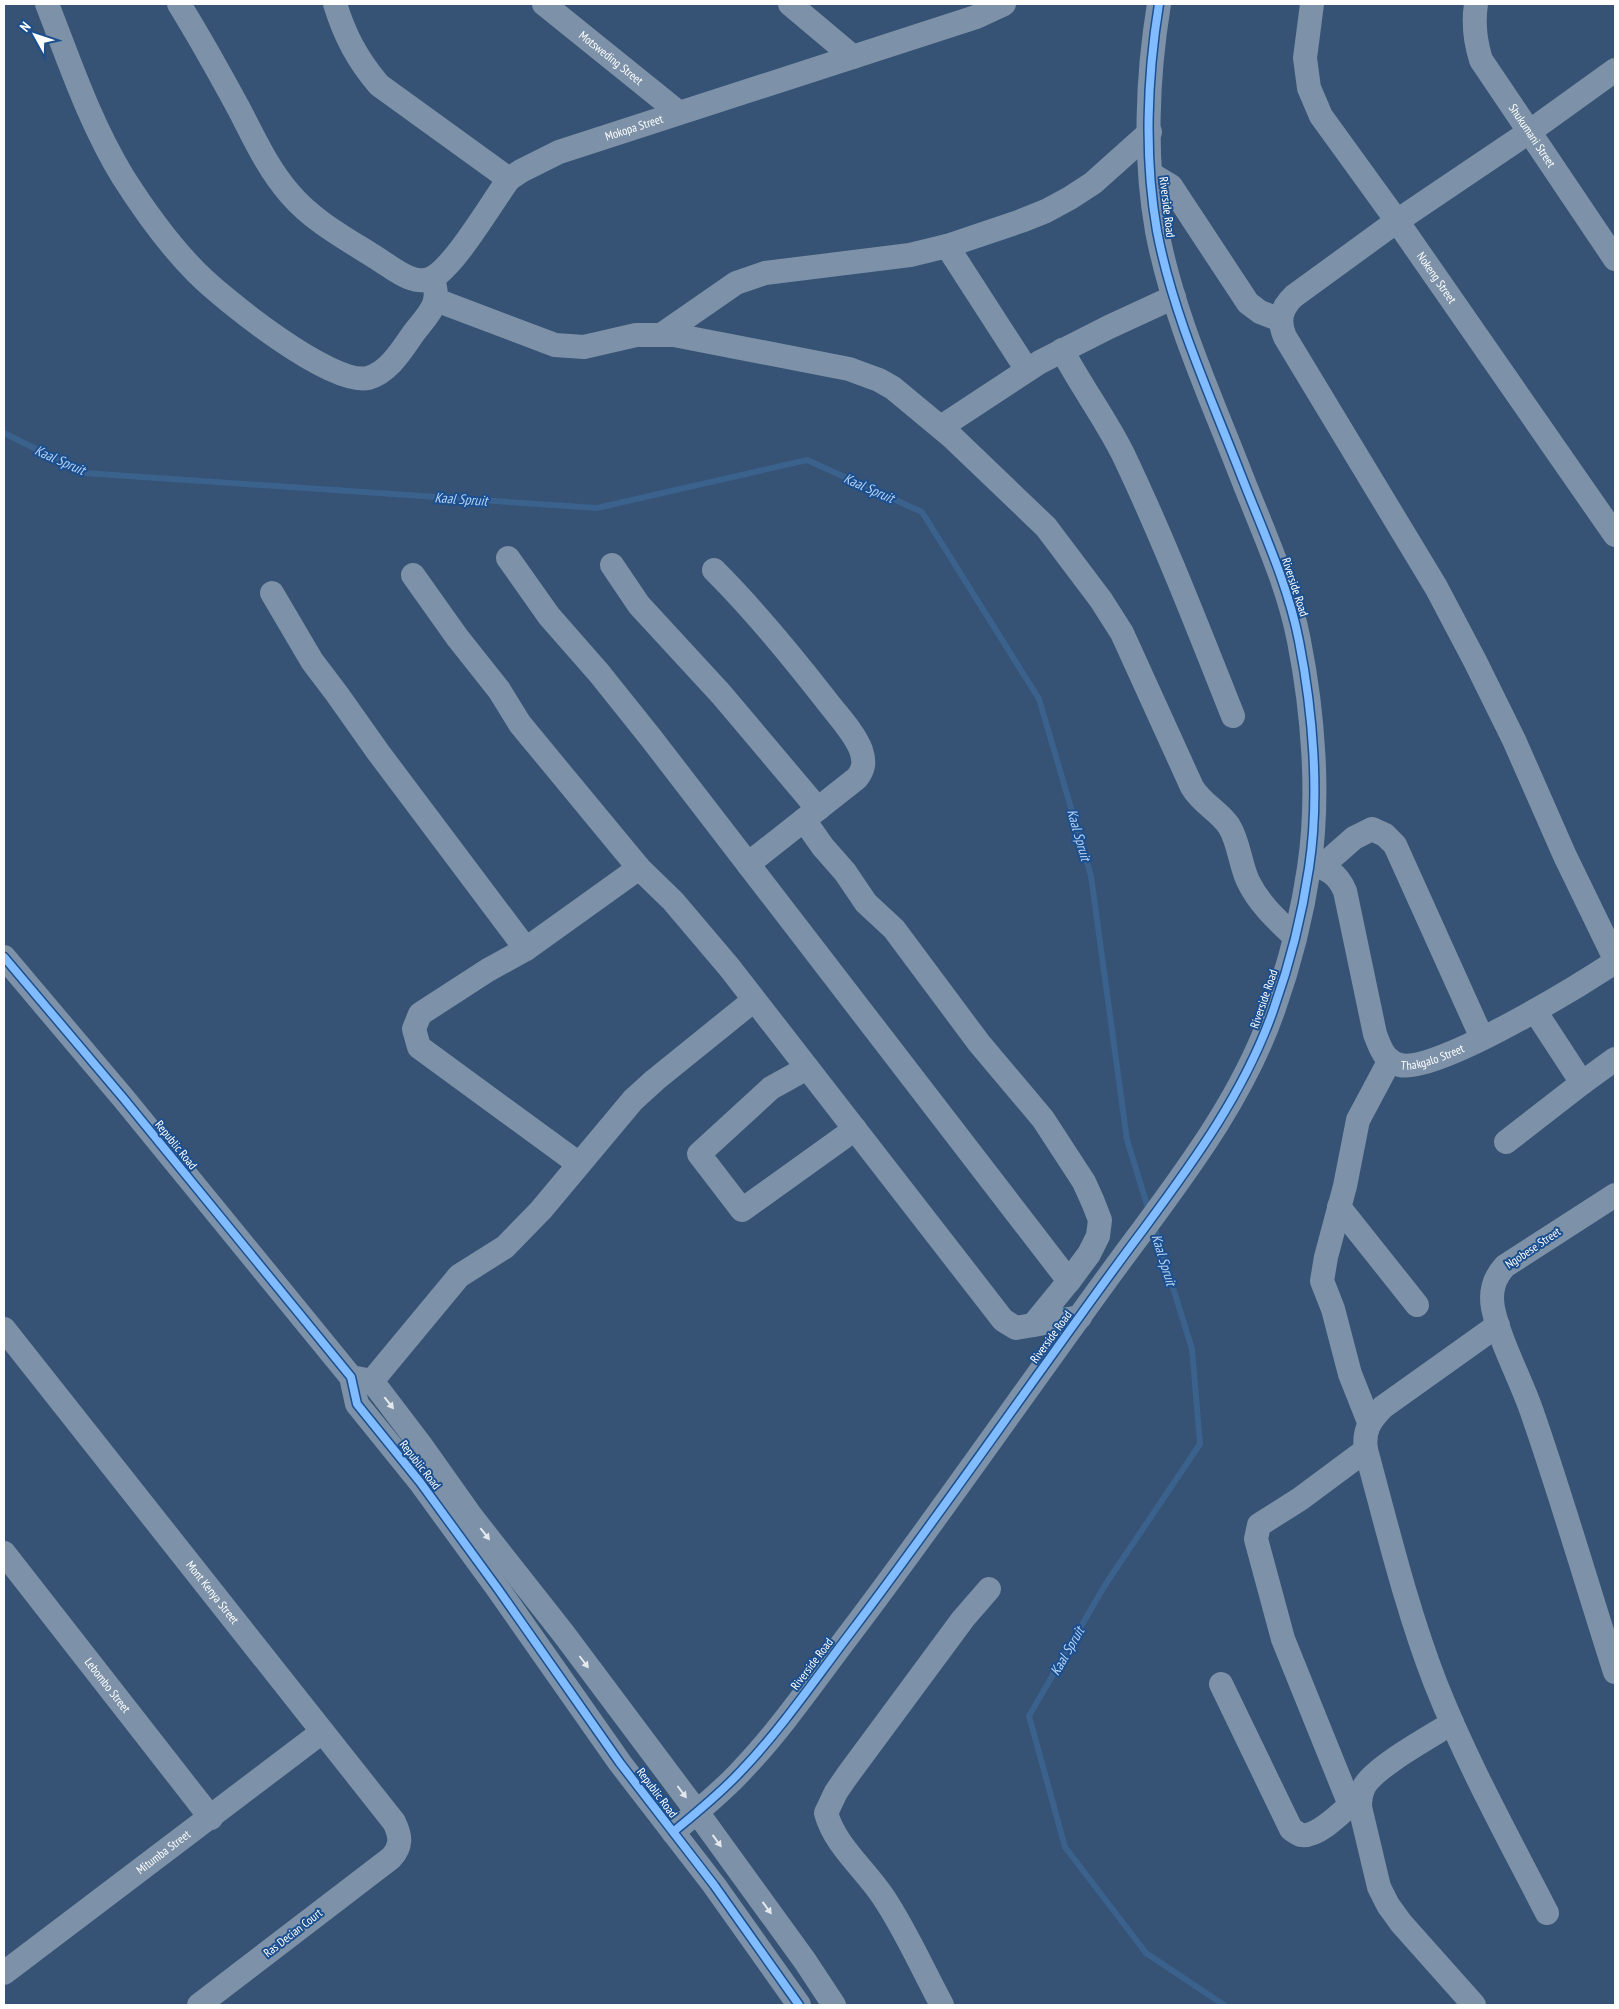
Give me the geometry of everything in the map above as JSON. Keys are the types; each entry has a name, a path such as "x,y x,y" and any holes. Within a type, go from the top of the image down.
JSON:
{"street":[{"path":"47,4 82,97 123,176 144,208 196,272 252,320 295,349 337,373 366,378 378,375 392,362 450,262 509,179 379,85 362,65 351,45 335,4"},
{"path":"179,4 207,48 264,155 290,193 318,222 395,270 555,345 584,346 636,335 674,335 849,370 879,380 893,388 941,427 1046,527 1101,600 1122,633 1192,788 1198,797 1223,818 1230,828 1247,880 1263,906 1295,937"},
{"name":"Motsweding Street","path":"544,4 678,112"},
{"path":"790,4 854,57"},
{"name":"Mokopa Street","path":"509,179 559,152 976,17 1004,4"},
{"name":"Riverside Road","path":"673,1832 733,1780 777,1730 884,1588 1161,1206 1208,1138 1236,1093 1256,1054 1274,1010 1315,866 1314,761 1311,719 1298,637 1285,590 1201,373 1174,297 1157,227 1151,174 1150,132 1151,69 1159,4"},
{"name":"Nokeng Street","path":"1312,4 1305,58 1309,88 1321,116 1397,220 1615,535"},
{"name":"Shukumani Street","path":"1476,4 1474,25 1476,44 1481,60 1615,259"},
{"path":"1615,70 1529,132 1397,220 1294,296 1282,311 1281,320 1285,337 1436,587 1475,661 1514,740 1565,856 1615,961"},
{"path":"660,335 736,283 749,277 765,273 889,259 947,246 1046,211 1070,198 1092,182 1150,132"},
{"path":"1151,174 1171,186 1248,303 1260,312 1281,320"},
{"path":"947,246 1027,370"},
{"path":"941,427 1027,370 1062,350 1174,297"},
{"path":"1062,350 1079,382 1103,416 1123,454 1165,546 1233,716"},
{"path":"508,558 549,616 599,673 1069,1281"},
{"path":"612,565 639,605 721,694 811,814 823,847 845,872 866,903 894,929 979,1043 1043,1119 1084,1182 1100,1220 1098,1236 1069,1281 1033,1325"},
{"path":"714,570 752,608 852,734 861,749 864,770 857,778 748,864"},
{"path":"413,575 457,638 499,690 520,724 639,868 672,901 754,1000 1003,1320 1016,1328 1080,1316"},
{"path":"272,593 312,661 526,949"},
{"path":"1315,866 1354,838 1372,829 1385,834 1395,845 1482,1038"},
{"name":"Thakgalo Street","path":"1315,866 1332,872 1340,880 1345,891 1375,1034 1382,1052 1390,1060 1400,1065 1426,1063 1482,1038 1535,1011 1615,961"},
{"path":"579,1164 419,1047 414,1029 420,1014 488,970 526,949 639,868"},
{"name":"Republic Road","path":"4,957 361,1379 420,1444 471,1516 558,1626 697,1812 805,1961 834,2005"},
{"path":"361,1379 459,1276 505,1247 541,1210 633,1100 754,1000"},
{"path":"1535,1011 1582,1083"},
{"path":"1506,1142 1615,1059"},
{"path":"1369,1422 1350,1374 1333,1309 1322,1281 1358,1120 1390,1060"},
{"path":"807,1068 771,1088 699,1154 738,1205 742,1210 855,1129"},
{"name":"Ngobese Street","path":"1615,1194 1514,1259 1498,1273 1494,1281 1492,1293 1493,1307 1498,1326 1534,1418 1615,1672"},
{"path":"1339,1207 1418,1305"},
{"path":"1498,1326 1392,1400 1369,1422 1364,1439 1418,1634 1452,1723 1547,1913"},
{"name":"Mont Kenya Street","path":"4,1329 394,1822 399,1832 399,1847 387,1861"},
{"name":"Republic Road","path":"361,1379 357,1404 420,1482 503,1596 620,1763 753,1938 799,2005"},
{"path":"1366,1450 1300,1499 1259,1525 1256,1538 1283,1639 1355,1801 1379,1888 1401,1923 1474,2005"},
{"name":"Lebombo Street","path":"4,1553 211,1818"},
{"path":"942,2005 885,1899 836,1836 826,1813 836,1792 847,1776 962,1619 989,1588"},
{"path":"1221,1684 1291,1829 1300,1835 1311,1834 1324,1827 1355,1801 1381,1768 1452,1723"},
{"name":"Mitumba Street","path":"4,1973 322,1732"},
{"name":"Ras Decian Court","path":"199,2005 387,1861"}],"waterway":[{"name":"Kaal Spruit","path":"4,433 84,473 597,508 807,460 922,512 1039,699 1091,876 1127,1140 1149,1211"},
{"name":"Kaal Spruit","path":"1154,1226 1192,1349 1200,1444 1105,1585 1029,1716 1065,1847 1146,1953 1224,2005"}],"cycle path":[{"path":"673,1832 734,1778 785,1720 902,1563 1181,1178 1217,1124 1249,1068 1274,1008 1290,956 1303,903 1309,868 1314,812 1313,754 1308,696 1299,641 1288,599 1274,557 1182,324 1157,231 1150,175 1149,118 1152,60 1159,4"},
{"path":"4,957 124,1099 351,1377 357,1404 420,1482 498,1589 620,1763 714,1885 799,2005"}]}
